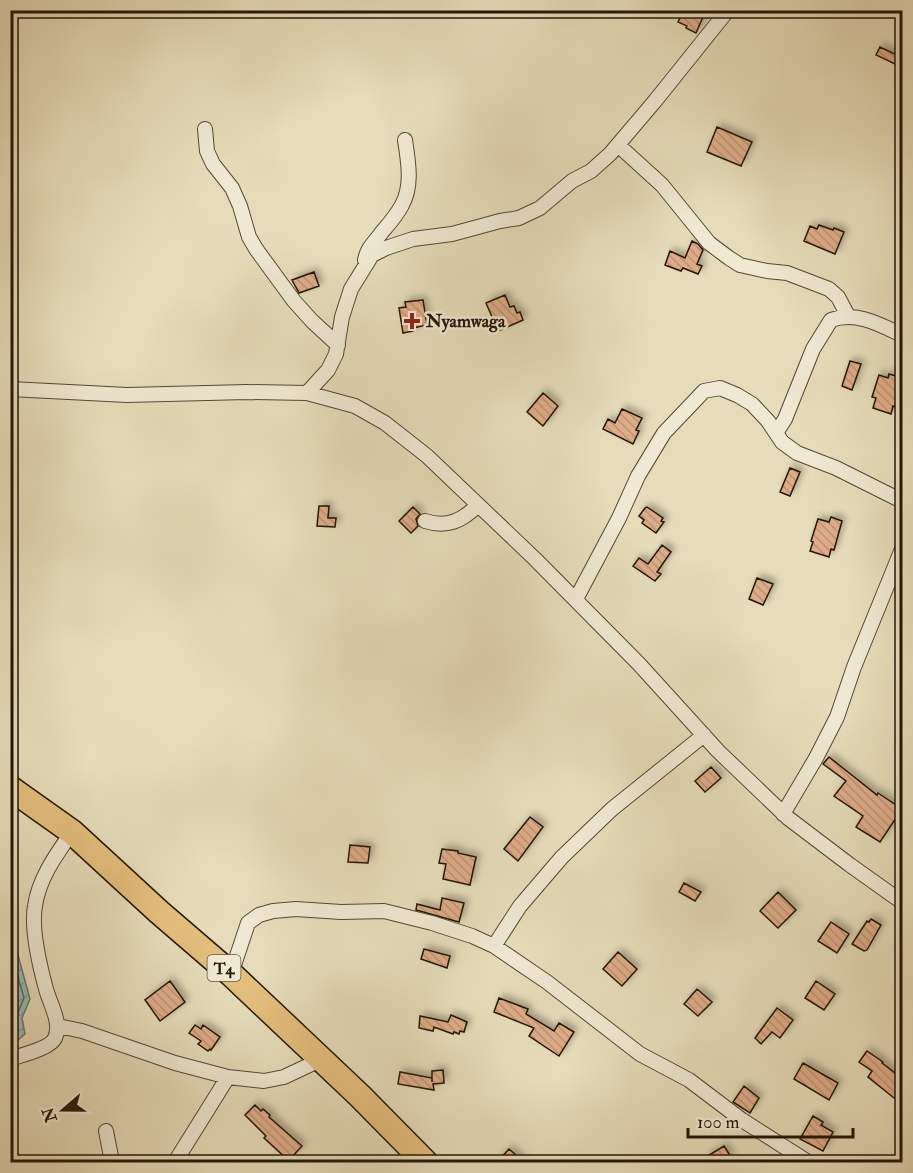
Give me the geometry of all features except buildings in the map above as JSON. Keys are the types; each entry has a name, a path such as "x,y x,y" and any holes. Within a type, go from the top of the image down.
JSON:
{"highway":[{"name":"T4","path":"10,788 72,832 231,974 322,1059 425,1162"}],"street":[{"path":"307,393 328,370 336,354 342,317 351,289 372,255 413,239 452,234 519,218 540,208 572,182 591,171 610,154 728,10"},
{"path":"205,129 207,151 213,164 232,188 240,206 244,225 256,249 294,301 338,345"},
{"path":"364,268 370,246 403,204 408,189 409,168 405,140"},
{"path":"618,145 662,185 709,243 729,258 740,265 788,273 829,289 838,297 849,316"},
{"path":"776,433 785,419 813,349 831,320 849,316 876,323 903,335"},
{"path":"576,599 620,518 638,476 664,433 704,391 720,388 737,395 752,404 768,421 782,442 797,453 836,468 903,501"},
{"path":"10,389 127,395 307,393 355,406 385,423 427,456 576,599 718,751 783,814 903,902"},
{"path":"425,521 439,525 447,524 471,512 478,505"},
{"path":"783,814 837,717 854,667 903,549"},
{"path":"890,579 903,588"},
{"path":"494,946 520,906 562,857 612,809 704,735"},
{"path":"10,1059 52,1043 56,1036 58,1026 40,959 34,907 41,883 72,832"},
{"path":"231,974 248,922 259,915 273,911 296,909 341,912 384,911 442,926 494,946 547,982 640,1054 689,1080 741,1120 808,1162"},
{"path":"58,1026 82,1031 175,1063 228,1077 264,1081 284,1077 322,1059"},
{"path":"175,1162 228,1077"},
{"path":"106,1131 112,1162"}],"water":[{"path":"10,935 13,937 30,999 22,1018 25,1034 11,1046"}],"place":[{"name":"Nyamwaga","path":"412,321"}]}
